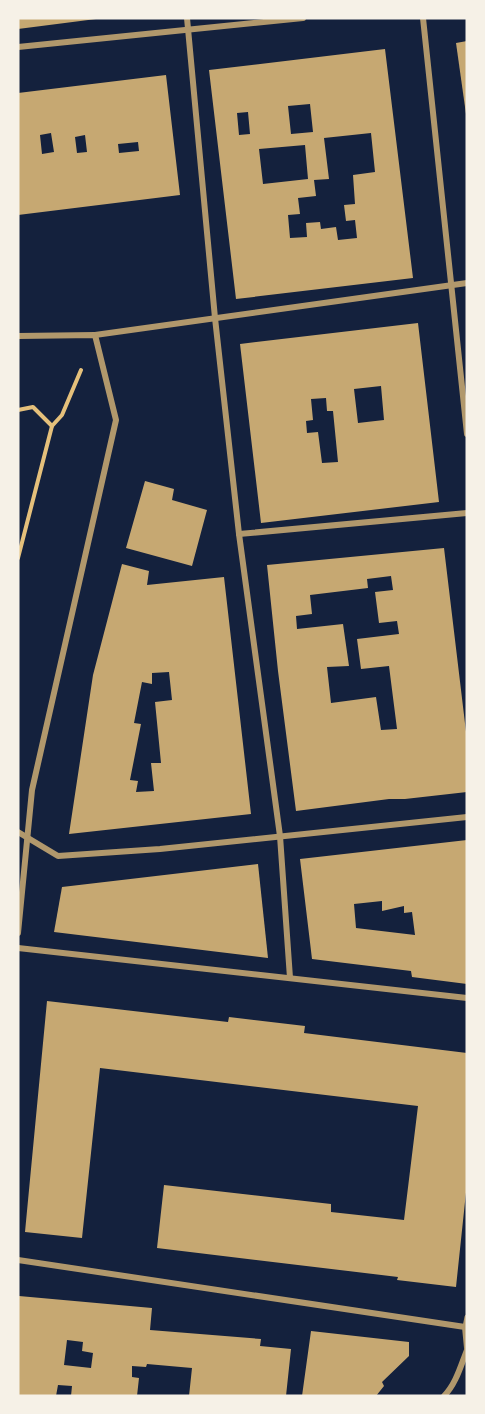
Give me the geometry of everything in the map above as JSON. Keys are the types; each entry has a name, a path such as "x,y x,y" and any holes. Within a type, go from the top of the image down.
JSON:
{"street":[{"path":"187,18 215,318 239,534 280,836 290,978"},
{"path":"18,47 303,18"},
{"path":"423,18 467,434"},
{"path":"18,336 95,334 467,283"},
{"path":"18,933 32,790 116,420 95,334"},
{"path":"239,534 467,513"},
{"path":"18,832 58,856 160,849 467,817"},
{"path":"18,948 467,998"},
{"path":"18,1260 465,1327"},
{"path":"444,1396 459,1370 467,1349 465,1327 467,1317"}],"path":[{"path":"18,556 52,426 62,415 95,334"},
{"path":"18,410 33,407 52,426"}],"building":[{"path":"18,18 96,18 96,19 18,29"},
{"path":"467,41 467,113 466,114 456,43"},
{"path":"385,49 413,278 236,299 209,70","holes":["310,104 313,132 291,134 288,106","248,112 250,134 239,135 237,113","371,133 375,172 353,175 355,204 344,205 346,221 355,220 357,238 338,240 336,227 321,229 320,222 306,223 307,237 290,238 288,215 300,214 298,198 316,196 314,180 329,179 324,138","305,145 308,179 263,184 259,149"]},
{"path":"166,75 180,195 18,215 18,93","holes":["51,133 54,152 42,154 40,135","85,135 87,152 77,153 75,137","138,142 139,151 119,153 118,144"]},
{"path":"418,323 439,502 261,523 240,344","holes":["381,386 384,420 358,423 354,389","326,398 327,411 333,411 338,462 322,463 318,432 307,433 306,421 313,420 311,399"]},
{"path":"145,481 174,489 172,500 207,510 192,566 126,548"},
{"path":"444,548 467,740 467,792 296,811 267,565","holes":["391,576 393,590 375,592 379,623 397,621 399,634 357,639 361,669 389,666 397,729 381,730 376,697 331,703 327,667 349,666 343,624 297,629 296,616 312,614 310,595 368,588 367,579"]},
{"path":"122,564 149,571 147,585 224,577 251,814 69,834 93,675","holes":["169,672 172,700 155,702 161,763 151,763 154,791 136,792 138,781 130,780 141,724 134,723 142,682 152,684 152,673"]},
{"path":"467,840 467,984 412,977 411,971 312,959 300,859","holes":["382,901 382,911 404,906 404,913 412,912 415,935 356,928 354,904"]},
{"path":"258,864 268,958 54,932 62,887"},
{"path":"47,1001 228,1022 229,1017 305,1026 304,1033 467,1053 467,1183 456,1287 397,1280 398,1277 157,1248 164,1185 331,1204 331,1212 404,1220 418,1106 100,1068 82,1238 25,1232"},
{"path":"19,1296 152,1308 150,1330 261,1339 260,1346 291,1349 286,1396 189,1396 192,1368 147,1364 146,1367 132,1366 132,1377 139,1378 137,1396 71,1396 72,1386 58,1385 56,1396 18,1396","holes":["67,1340 83,1342 82,1351 93,1353 91,1368 64,1365"]},
{"path":"311,1331 409,1342 409,1356 382,1382 384,1386 376,1396 302,1396"}]}
